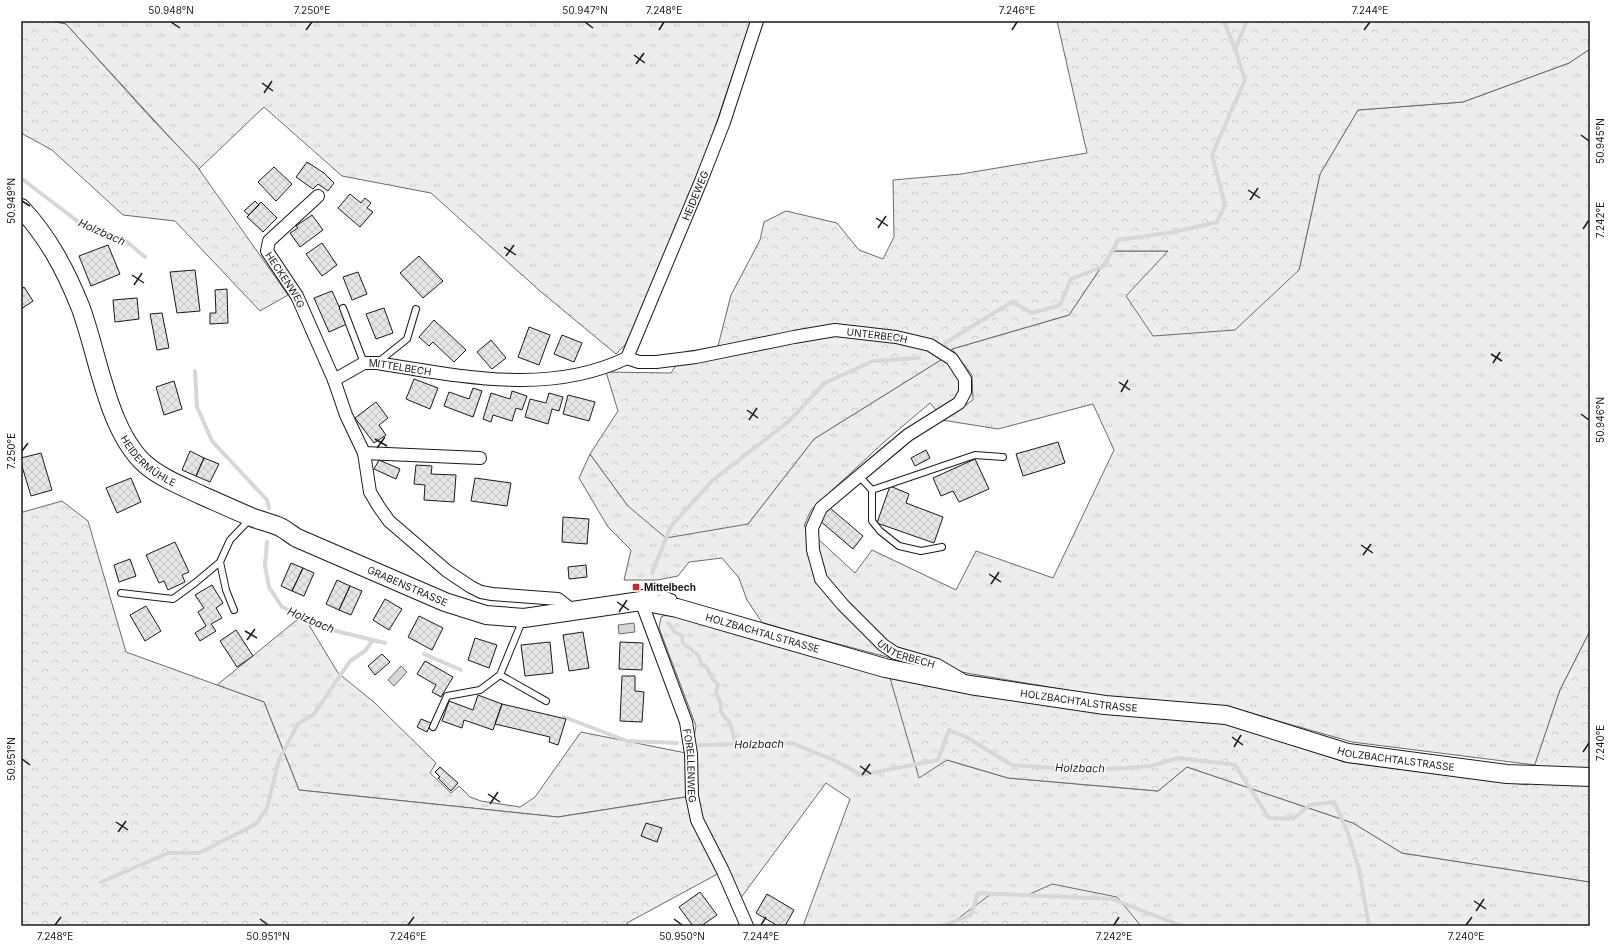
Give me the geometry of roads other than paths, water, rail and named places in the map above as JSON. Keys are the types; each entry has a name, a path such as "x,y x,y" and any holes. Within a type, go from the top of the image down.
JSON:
{"street":[{"name":"HEIDEWEG","path":"622,360 702,181 724,122 757,21"},
{"name":"HECKENWEG","path":"318,196 270,241 268,251 296,296 334,380"},
{"name":"HEIDERMÜHLE","path":"21,208 37,225 55,252 80,307 102,380 116,419 134,453 145,464 160,475 179,485 252,517"},
{"name":"UNTERBECH","path":"622,360 639,362 696,357 786,338 835,330 896,337 930,345 952,359 965,379 965,392 959,403 908,435 821,508 812,528 813,550 821,579 843,605 882,645 895,653 937,665 970,685"},
{"name":"MITTELBECH","path":"334,380 364,363 377,363 457,376 528,381 576,376 598,370 622,360"},
{"path":"334,380 346,415 364,453 370,492 378,507 389,521 448,571 481,592 558,599 573,610"},
{"path":"364,453 480,458"},
{"name":"GRABENSTRASSE","path":"252,517 282,528 297,538 445,602 486,615 524,618 573,610"},
{"name":"HOLZBACHTALSTRASSE","path":"573,610 641,601 676,608 885,668 970,685 1105,705 1226,715 1348,752 1507,774 1590,777"},
{"name":"FORELLENWEG","path":"641,601 686,722 691,754 692,796 696,820 723,871 747,926"}],"lane":[{"path":"343,308 364,363"},
{"path":"377,363 407,339 416,309"},
{"path":"872,490 892,482 974,456 1003,457"},
{"path":"859,476 872,490 872,521 880,531 899,546 921,551 942,547"},
{"path":"121,593 172,599 195,583 220,562 230,540 252,517"},
{"path":"220,562 226,590 234,610"},
{"path":"433,727 447,696 480,690 500,675 524,618"},
{"path":"500,675 546,701"}],"waterway":[{"path":"1224,21 1235,49"},
{"path":"945,343 1012,302 1032,313 1060,305 1071,279 1104,266 1118,240 1174,232 1217,222 1225,205 1212,155 1245,80 1235,49 1247,21"},
{"name":"Holzbach","path":"21,178 81,224 126,241 145,257"},
{"path":"652,573 671,526 713,480 788,422 825,383 873,361 919,358"},
{"name":"Holzbach","path":"195,371 197,407 212,441 267,500 269,508"},
{"name":"Holzbach","path":"267,542 265,566 269,587 282,607 328,629 385,643"},
{"path":"668,623 675,632 682,636 683,643 698,655 701,663 707,668 713,680 718,684 716,693 721,704 721,712 730,723 736,744"},
{"path":"101,882 168,853 199,853 256,824 267,808 279,760 298,724 314,714 350,661 365,651 373,640"},
{"name":"Holzbach","path":"424,654 461,670"},
{"name":"Holzbach","path":"564,717 627,741 677,743"},
{"name":"Holzbach","path":"700,745 792,743 836,761 861,775 938,760 949,730 966,737 1012,765 1081,770 1151,766 1179,758 1235,765 1269,818 1293,819 1310,805 1334,802 1348,833 1359,869 1369,926"},
{"path":"942,926 971,915 978,893 1112,899 1182,926"}],"place":[{"name":"Mittelbech","path":"636,587"}]}
